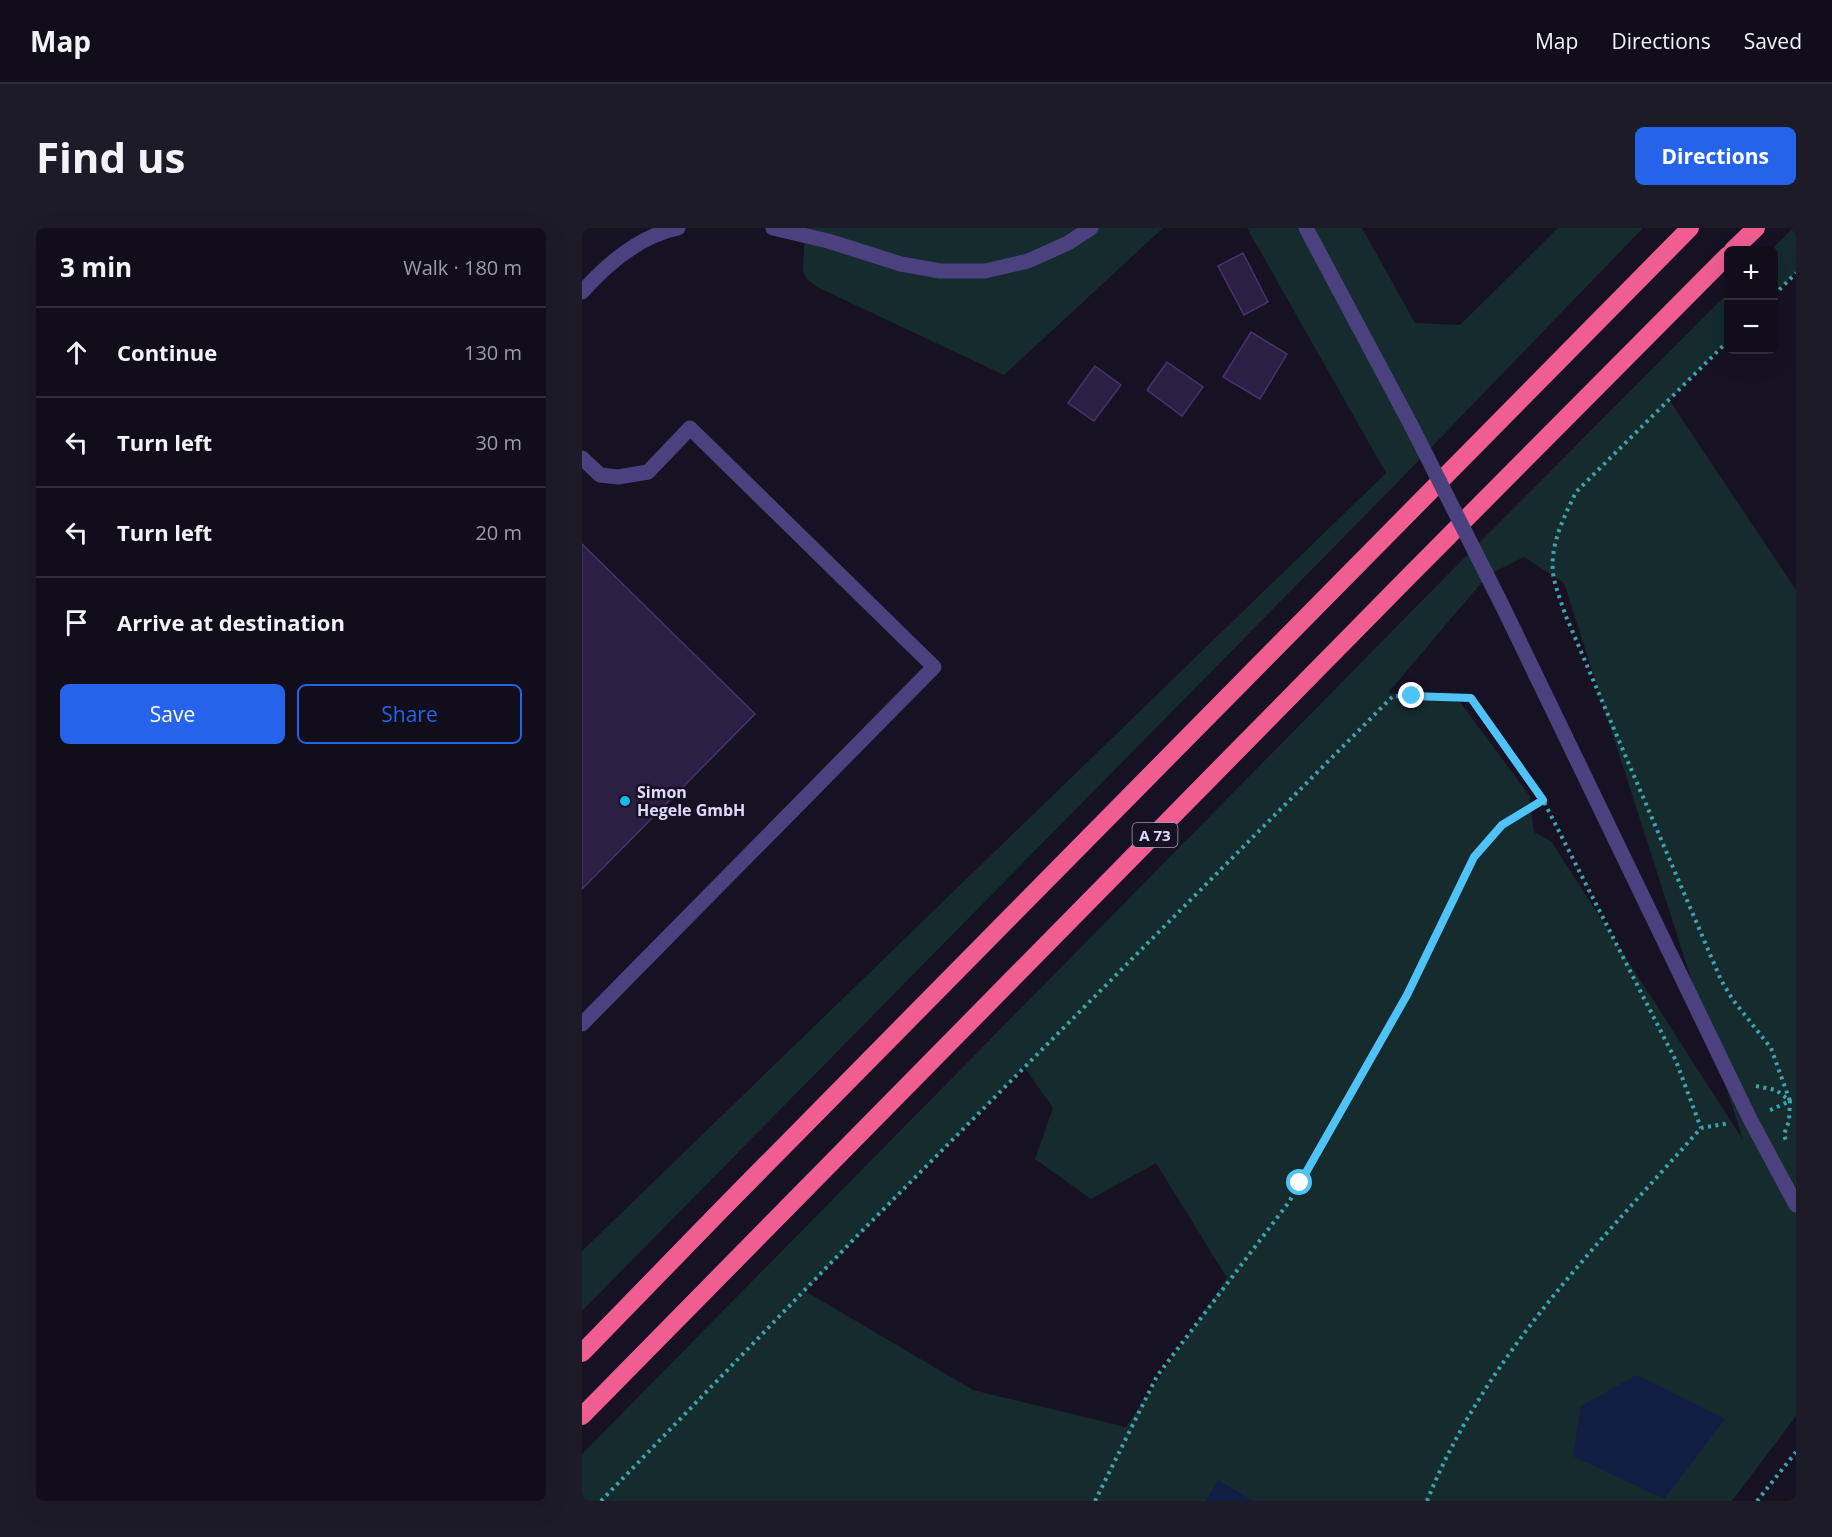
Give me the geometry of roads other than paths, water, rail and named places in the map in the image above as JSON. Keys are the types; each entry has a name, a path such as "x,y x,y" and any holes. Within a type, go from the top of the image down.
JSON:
{"highway":[{"name":"A 73","path":"582,1353 1690,228"},
{"path":"1737,246 1756,228"},
{"name":"A 73","path":"582,1416 1413,571 1724,259"}],"street":[{"path":"582,292 601,271 625,252 663,231 678,228"},
{"path":"773,228 828,241 901,264 940,271 985,271 1028,261 1068,243 1091,228"},
{"path":"1306,228 1411,425 1501,603 1750,1119 1796,1205"},
{"path":"582,458 600,476 618,477 648,472 690,429 934,667 582,1024"}],"water":[{"path":"1637,1375 1725,1419 1664,1499 1573,1456 1581,1406"},
{"path":"1218,1480 1253,1501 1206,1501"}],"place":[{"name":"Simon Hegele GmbH","path":"625,801"}]}
